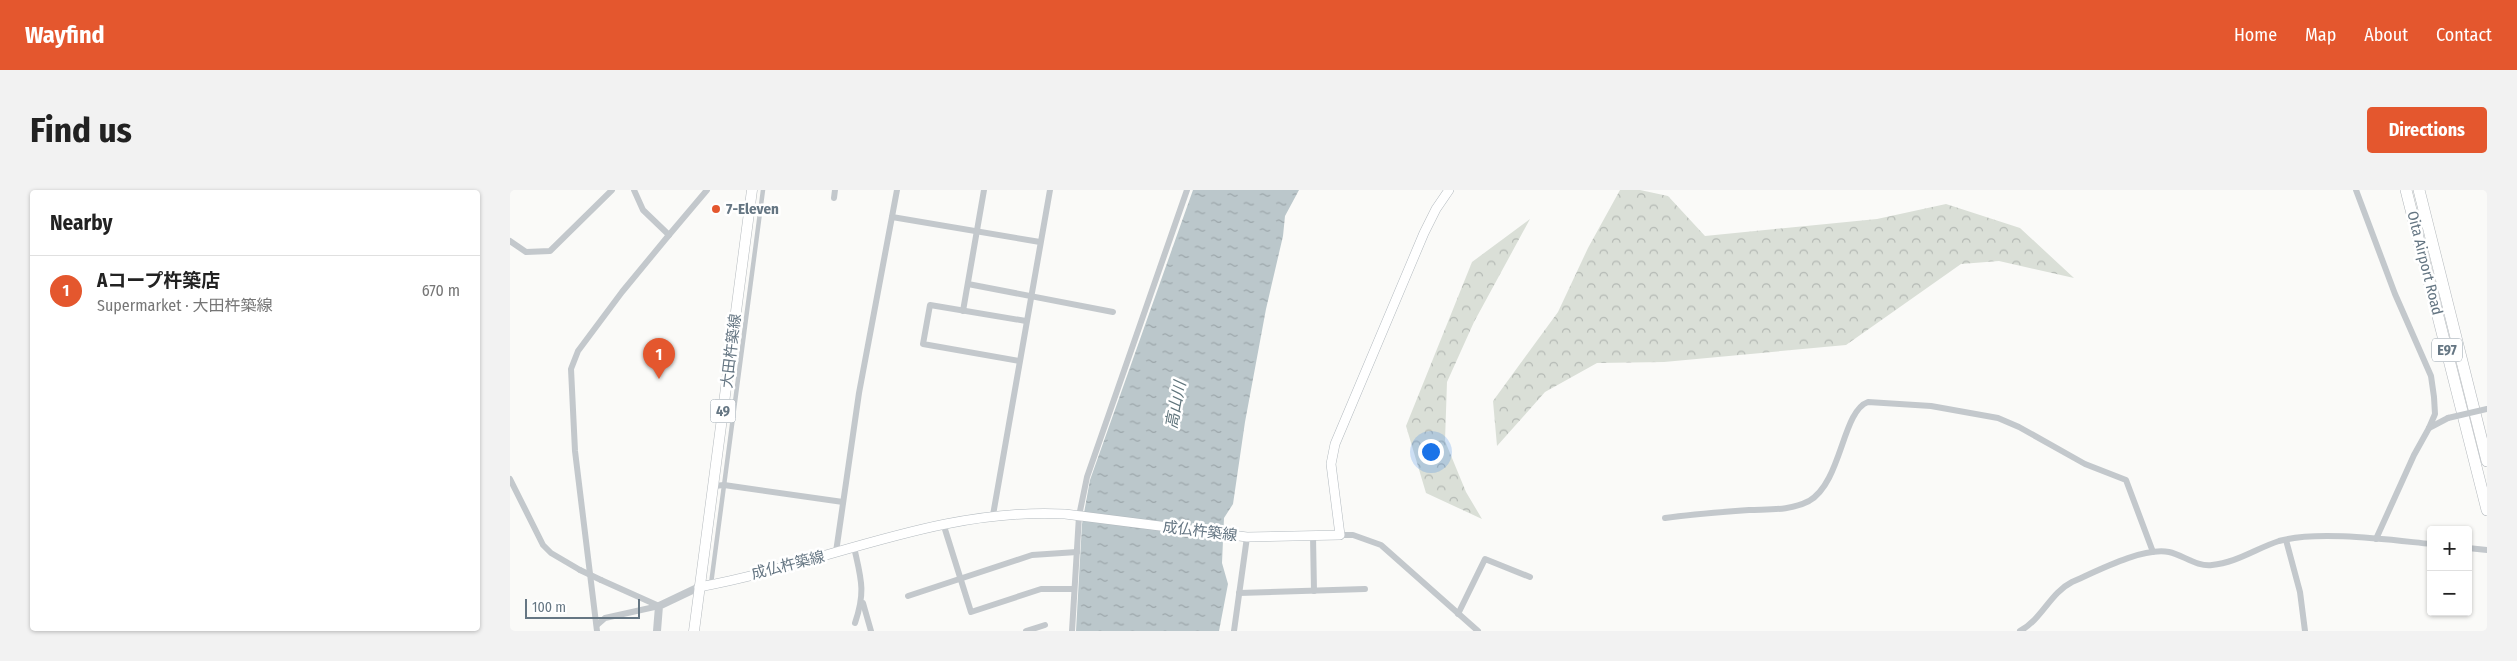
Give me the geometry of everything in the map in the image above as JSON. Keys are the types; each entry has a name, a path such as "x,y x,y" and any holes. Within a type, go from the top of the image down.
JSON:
{"highway":[{"name":"Oita Airport Road","path":"2406,190 2487,510"},
{"name":"Oita Airport Road","path":"2419,190 2487,461"}],"main road":[{"name":"大田杵築線","path":"694,631 699,586 719,486 752,190"},
{"path":"1340,535 1331,464 1335,444 1424,233 1436,209 1449,190"},
{"name":"成仏杵築線","path":"699,586 943,523 993,516 1040,513 1079,516 1247,537 1340,535"}],"street":[{"path":"510,241 526,252 550,251 612,190"},
{"path":"634,190 643,210 669,235"},
{"path":"597,628 575,451 571,368 578,352 622,292 707,190"},
{"path":"711,584 719,486 762,190"},
{"path":"834,198 835,190"},
{"path":"836,552 859,393 897,190"},
{"path":"963,311 984,190"},
{"path":"993,516 1050,190"},
{"path":"1072,631 1079,516 1087,477 1187,190"},
{"path":"2356,190 2395,294 2431,376 2434,388 2435,414 2376,539"},
{"path":"892,217 1040,242"},
{"path":"968,284 1030,298 1113,312"},
{"path":"1019,361 923,344 930,305 1026,322"},
{"path":"1665,518 1788,509 1804,503 1817,495 1831,476 1857,410 1862,405 1868,402 1932,406 1998,418 2019,427 2085,464 2126,480 2153,552"},
{"path":"2429,428 2448,418 2487,409"},
{"path":"510,479 543,546 580,570 659,606"},
{"path":"719,486 843,502"},
{"path":"943,523 971,612 1040,589 1074,589"},
{"path":"1340,535 1353,535 1381,545 1478,631"},
{"path":"1314,536 1314,591"},
{"path":"1234,631 1247,537"},
{"path":"2020,631 2039,617 2056,594 2070,583 2129,558 2153,552 2168,552 2210,566 2224,564 2286,540 2328,537 2427,544"},
{"path":"2286,540 2300,592 2306,631"},
{"path":"854,547 863,588 862,600 855,623"},
{"path":"908,596 1032,555 1077,552"},
{"path":"1458,614 1485,559 1530,577"},
{"path":"597,628 605,618 659,606 699,586"},
{"path":"1239,594 1365,589"},
{"path":"862,600 871,631"},
{"path":"657,631 659,606"},
{"path":"1026,631 1045,625"}],"green space":[{"path":"1620,190 1640,190 1668,196 1705,236 1877,219 1946,204 2020,228 2074,278 1999,261 1961,264 1846,345 1664,362 1597,363 1545,392 1497,446 1493,401 1558,312 1588,248"},
{"path":"1530,219 1474,322 1447,382 1445,441 1466,492 1482,519 1426,493 1406,426 1472,262"}],"water":[{"name":"高山川","path":"1193,190 1299,190 1285,216 1283,236 1266,309 1245,422 1233,504 1224,518 1222,563 1228,584 1219,631 1076,631 1082,524 1090,480"}],"place":[{"name":"7-Eleven","path":"716,209"},
{"name":"Aコープ杵築店","path":"659,379"}]}
